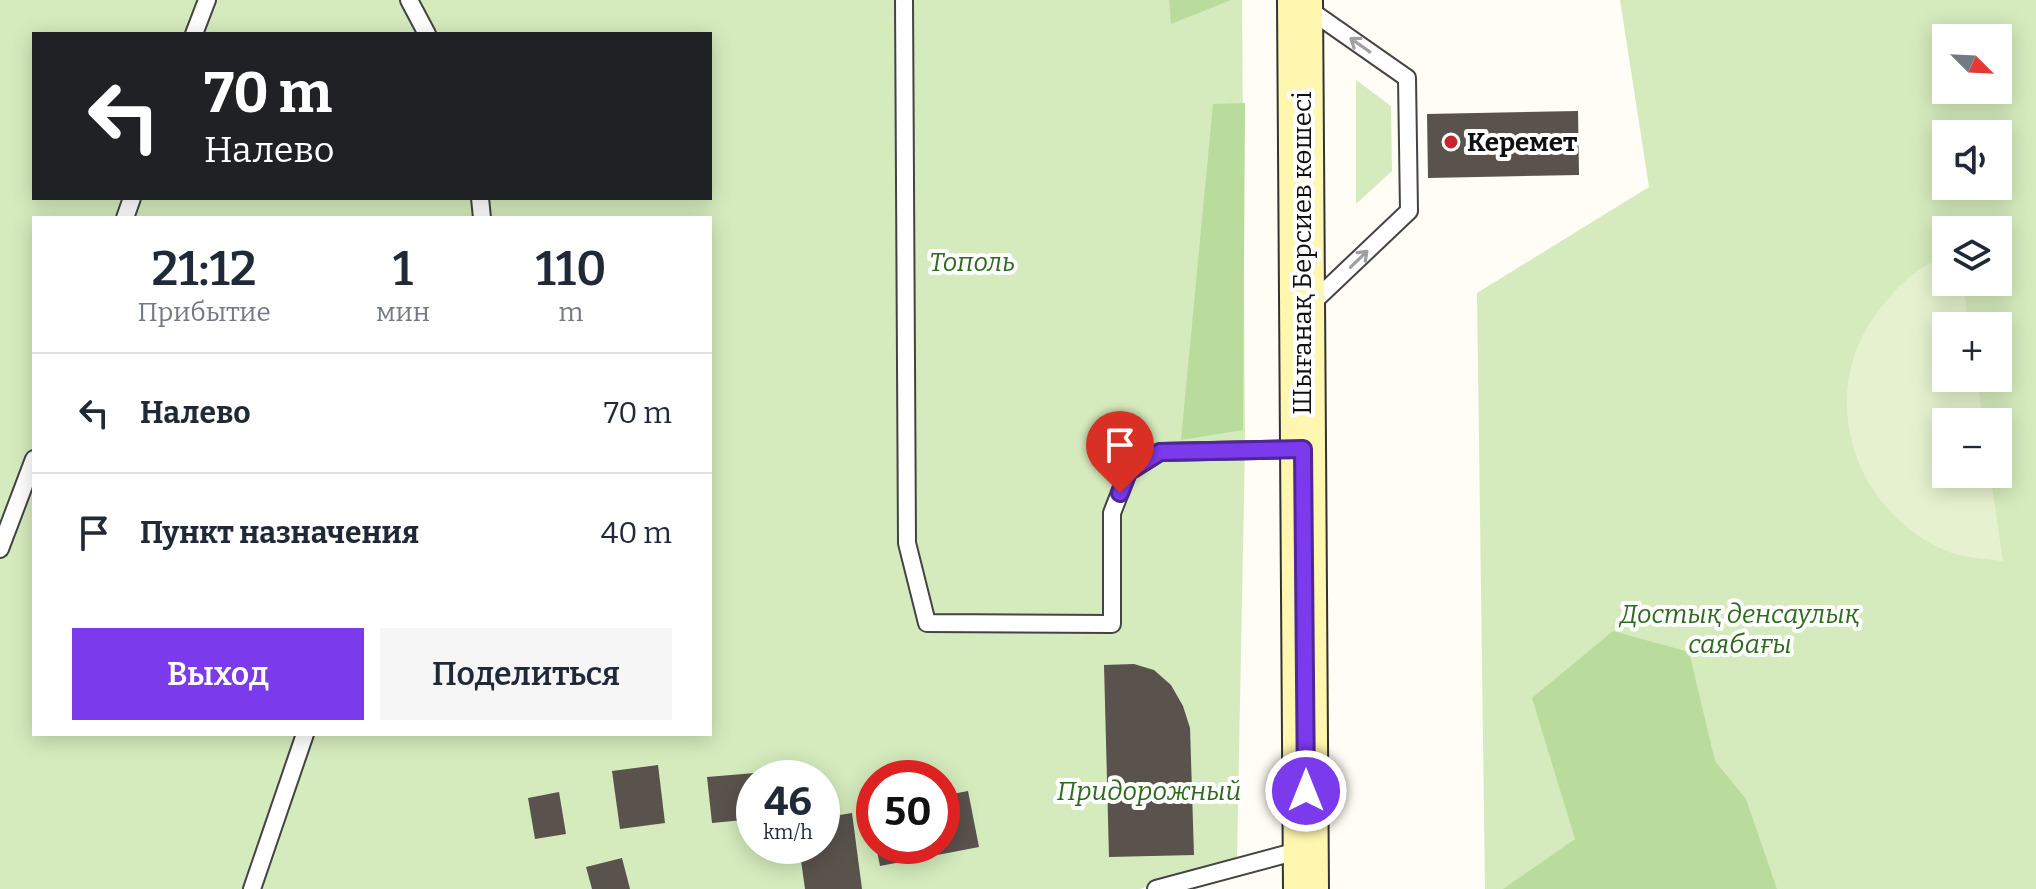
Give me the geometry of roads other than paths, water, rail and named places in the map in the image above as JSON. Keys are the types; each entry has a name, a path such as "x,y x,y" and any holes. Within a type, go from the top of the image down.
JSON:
{"main road":[{"name":"Шығанақ Берсиев көшесі","path":"1300,2 1306,869"}],"lane":[{"path":"195,32 207,0"},
{"path":"409,0 426,32"},
{"path":"904,0 907,543 927,623 1112,624 1112,513 1128,472 1160,452 1303,449"},
{"path":"1300,2 1407,78 1409,211 1302,313"},
{"path":"0,549 32,464"},
{"path":"252,889 304,736"},
{"path":"1156,889 1306,869"}],"place":[{"name":"Керемет","path":"1451,142"}],"park label":[{"name":"Тополь","path":"972,262"},
{"name":"Достық денсаулық саябағы","path":"1740,629"},
{"name":"Придорожный","path":"1149,791"}]}
